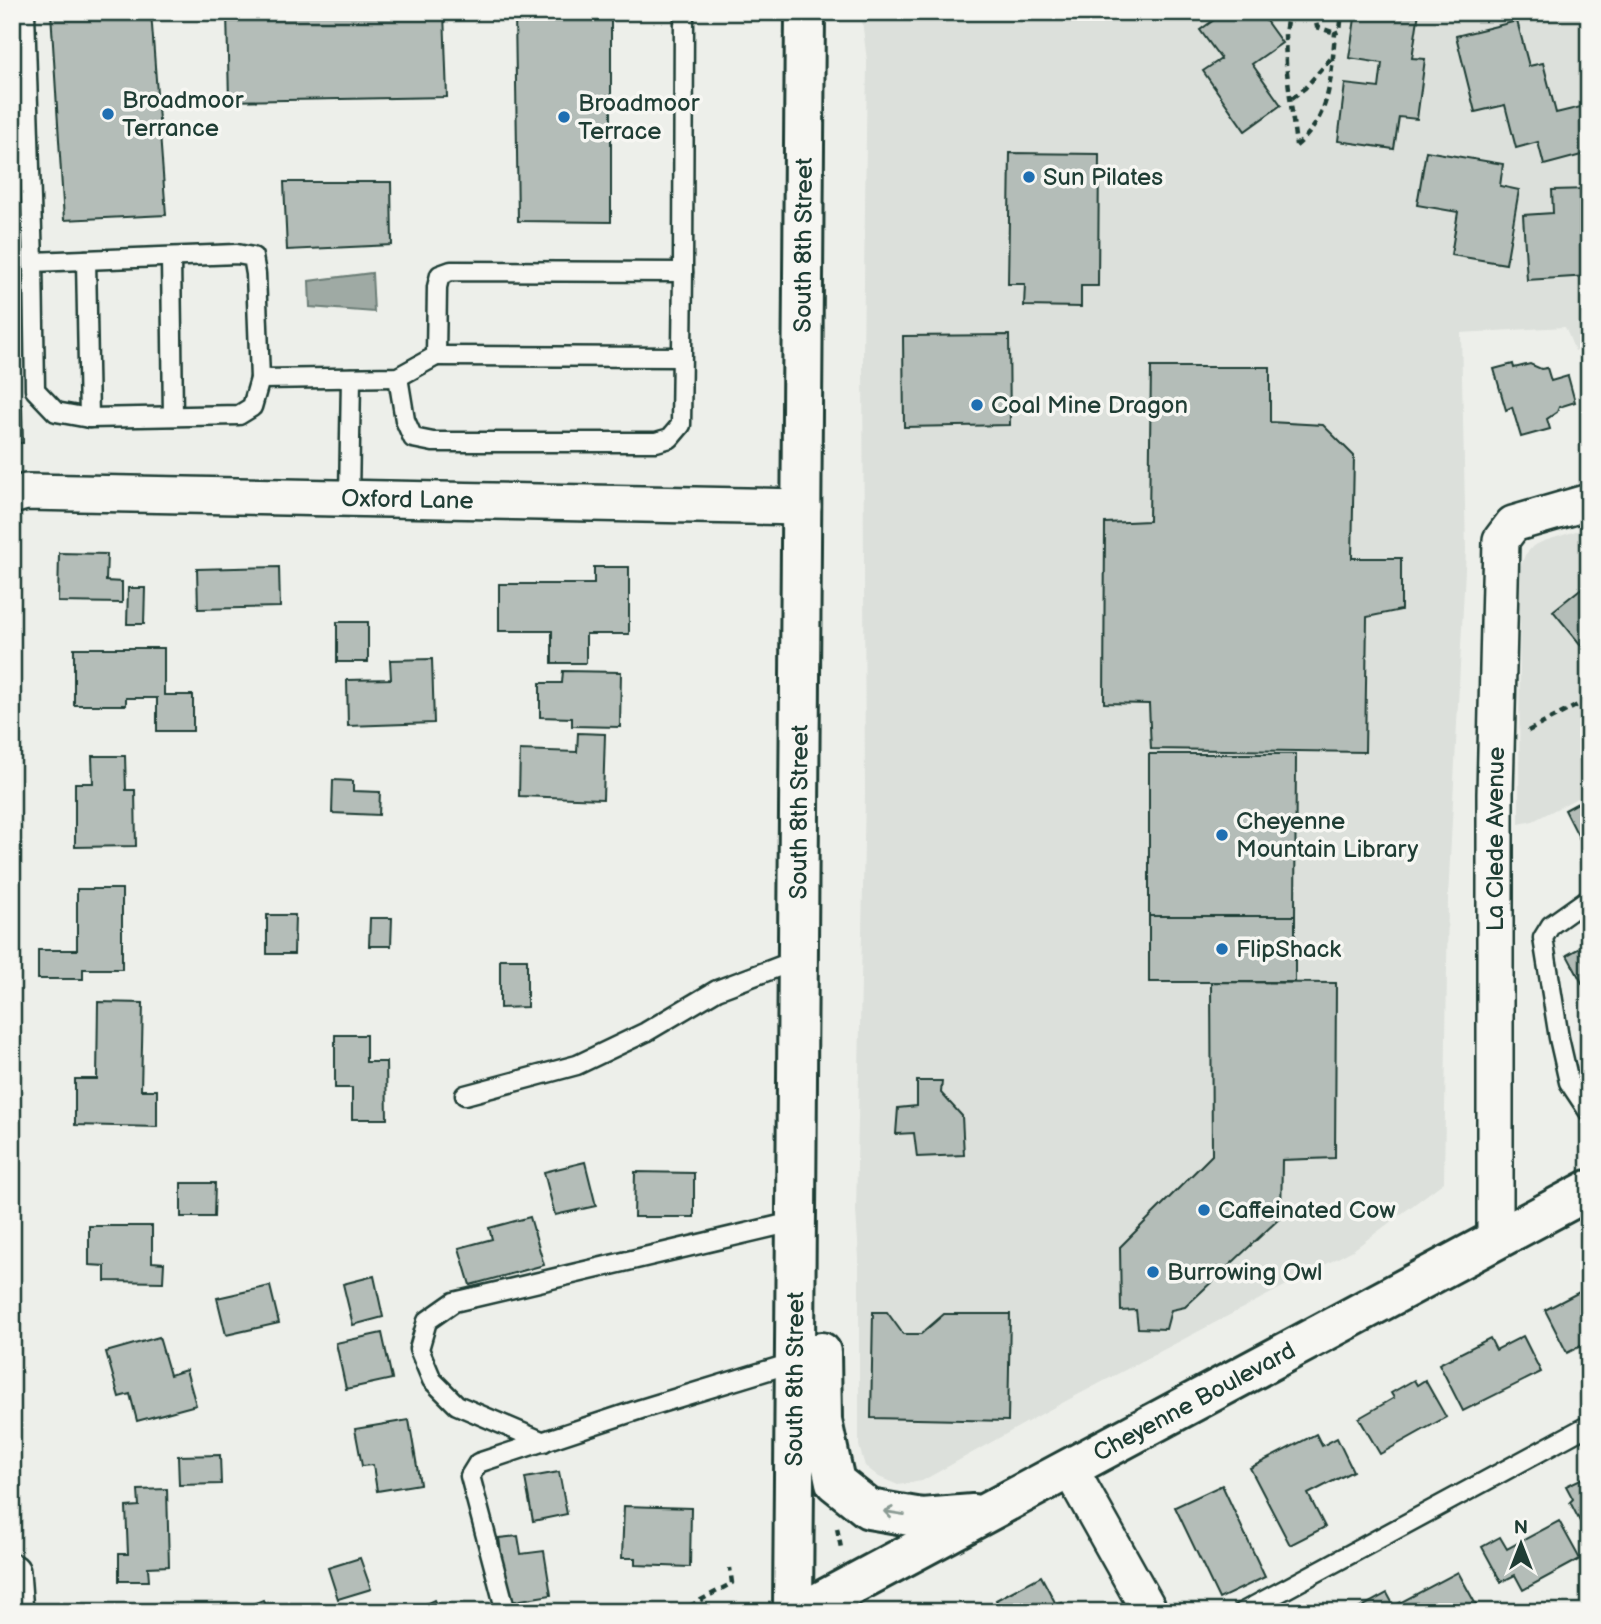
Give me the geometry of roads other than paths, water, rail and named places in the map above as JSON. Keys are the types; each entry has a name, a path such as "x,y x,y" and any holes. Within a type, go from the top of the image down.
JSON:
{"main road":[{"name":"South 8th Street","path":"793,1612 805,12"},
{"name":"Cheyenne Boulevard","path":"801,1612 1589,1190"},
{"path":"796,1294 821,1333 822,1421 835,1482 869,1510 922,1518 986,1514"}],"street":[{"name":"Oxford Lane","path":"12,496 26,492 803,507"},
{"name":"La Clede Avenue","path":"1495,1238 1495,794 1501,540 1513,524 1589,502"},
{"path":"1070,1469 1150,1612"},
{"path":"12,1572 15,1612"}],"lane":[{"path":"24,12 35,390 56,412 89,418 239,415 252,407 260,379 253,257 237,254 33,262"},
{"path":"398,377 405,420 412,438 433,442 656,442 670,438 681,425 684,12"},
{"path":"171,258 173,416"},
{"path":"86,260 89,418"},
{"path":"436,356 437,286 440,275 451,271 683,272"},
{"path":"260,379 398,377 436,356 681,357"},
{"path":"349,498 351,378"},
{"path":"1589,898 1550,925 1543,937 1569,1082 1589,1112"},
{"path":"465,1095 577,1065 646,1032 717,990 799,959"},
{"path":"544,1442 457,1405 432,1380 419,1349 427,1321 454,1302 797,1221"},
{"path":"506,1612 470,1476 478,1464 795,1362"},
{"path":"1243,1612 1589,1425"}],"place":[{"name":"Broadmoor Terrance","path":"108,114"},
{"name":"Broadmoor Terrace","path":"564,117"},
{"name":"Sun Pilates","path":"1029,177"},
{"name":"Coal Mine Dragon","path":"977,405"},
{"name":"Cheyenne Mountain Library","path":"1222,835"},
{"name":"FlipShack","path":"1222,949"},
{"name":"Caffeinated Cow","path":"1204,1210"},
{"name":"Burrowing Owl","path":"1153,1272"}]}
